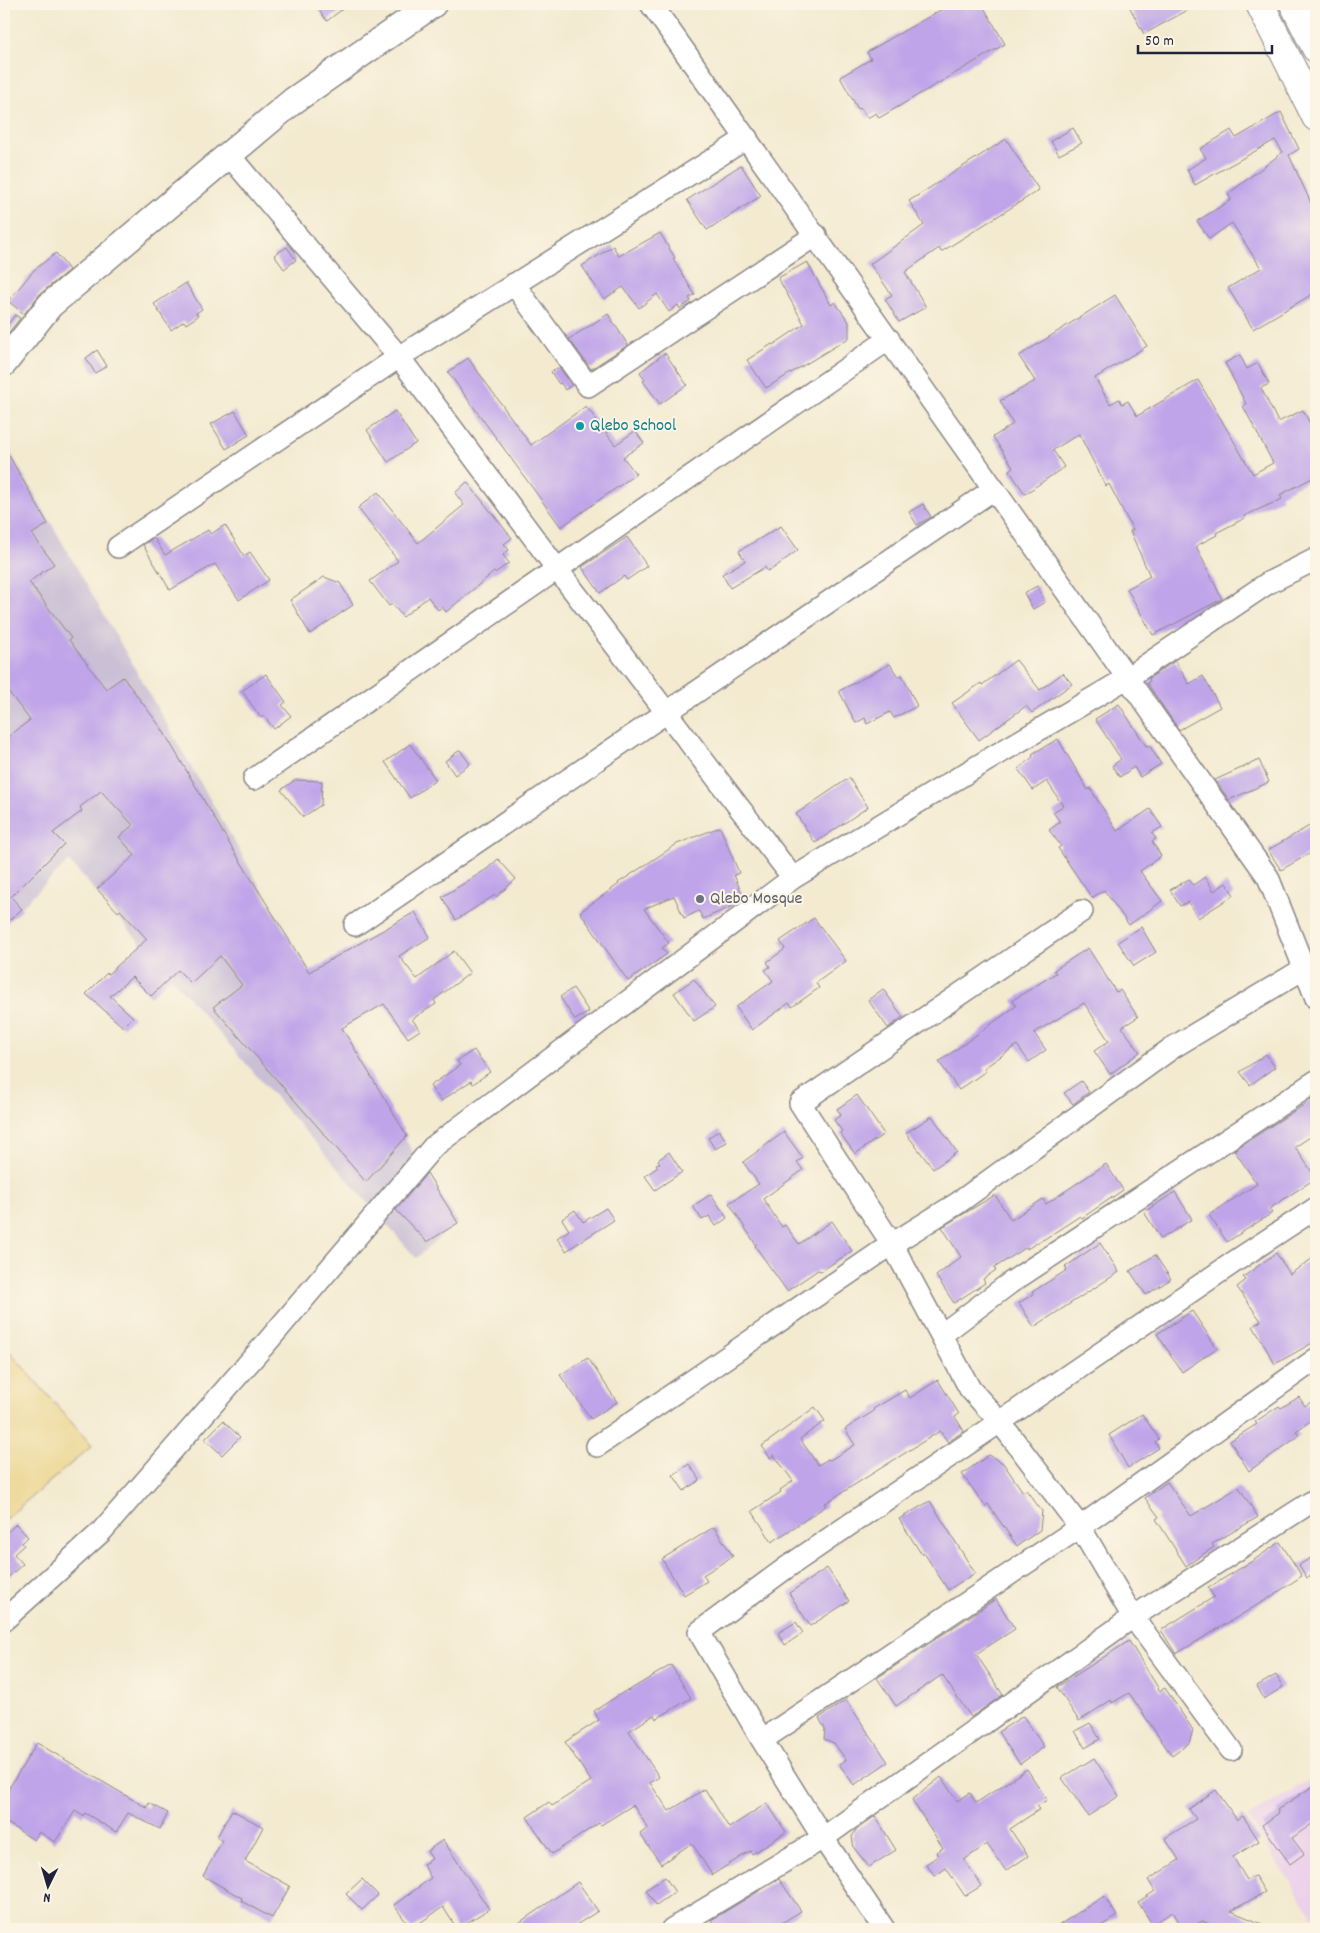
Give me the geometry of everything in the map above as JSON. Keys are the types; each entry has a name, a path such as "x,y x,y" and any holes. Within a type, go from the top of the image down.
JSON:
{"main road":[{"path":"1260,4 1316,117"},
{"path":"1294,4 1316,48"}],"street":[{"path":"4,363 50,305 229,155 293,102 433,4"},
{"path":"651,4 1268,877 1316,998"},
{"path":"118,547 399,357 747,138"},
{"path":"229,155 399,357 557,569 793,878"},
{"path":"514,284 588,386 816,235"},
{"path":"254,779 888,339"},
{"path":"355,925 994,489"},
{"path":"4,1620 101,1532 268,1341 433,1147 793,878 1127,678 1268,583 1316,559"},
{"path":"1082,911 800,1103 892,1244 970,1389 1000,1422 1080,1527 1133,1618 1231,1750"},
{"path":"597,1446 892,1244 958,1204 1172,1048 1305,968"},
{"path":"941,1335 1010,1283 1316,1081"},
{"path":"884,1929 823,1838 762,1740 699,1632 786,1568 1316,1208"},
{"path":"762,1740 1080,1527 1316,1359"},
{"path":"672,1929 823,1838 1133,1618 1316,1499"}],"shaded area":[{"path":"4,441 454,1224 416,1258 69,861 4,923"},
{"path":"1316,1776 1316,1921 1248,1817"}],"sand":[{"path":"4,1345 92,1446 4,1520"}],"building":[{"path":"314,4 349,4 327,21"},
{"path":"951,4 982,4 1005,44 879,118 876,113 867,118 861,108 858,109 840,77 871,59 867,52"},
{"path":"1128,4 1199,4 1144,34"},
{"path":"1281,112 1299,149 1289,155 1316,214 1316,292 1253,329 1228,288 1261,268 1232,223 1209,239 1197,221 1231,200 1228,194 1283,152 1275,140 1195,185 1187,170 1206,158 1200,149 1231,130 1236,138"},
{"path":"1073,128 1082,143 1059,155 1051,141"},
{"path":"1006,139 1039,190 941,252 939,248 905,272 926,307 899,322 885,299 892,295 870,264 924,225 909,201"},
{"path":"741,165 761,196 707,230 687,200"},
{"path":"660,233 695,295 689,298 691,301 680,309 678,305 669,312 657,294 639,308 623,287 604,299 582,266 613,246 619,256"},
{"path":"287,247 296,260 284,269 274,255"},
{"path":"56,253 69,270 40,294 24,314 8,301 34,270"},
{"path":"807,262 831,305 835,302 849,322 849,338 766,388 747,360 804,324 778,278"},
{"path":"186,283 202,309 196,313 198,316 186,324 184,321 171,330 154,304"},
{"path":"1115,295 1147,346 1095,378 1110,404 1119,399 1122,404 1128,401 1137,416 1198,380 1253,474 1273,463 1243,406 1246,404 1225,363 1240,355 1247,369 1258,363 1269,384 1261,388 1278,422 1303,410 1312,427 1316,425 1316,476 1280,495 1282,499 1244,516 1245,518 1196,546 1222,599 1153,635 1127,589 1150,576 1130,531 1133,530 1109,484 1106,486 1079,434 1053,450 1064,467 1025,494 1009,470 1013,467 993,437 1013,424 1000,401 1035,381 1019,356"},
{"path":"608,314 628,345 591,369 569,339"},
{"path":"15,315 20,318 4,339 4,329"},
{"path":"97,350 107,366 95,373 86,358"},
{"path":"665,353 687,385 660,404 643,381 645,380 640,372"},
{"name":"Qlebo School","path":"468,358 531,445 586,406 615,445 635,431 644,443 623,457 636,474 561,527 448,372"},
{"path":"559,367 572,385 565,390 551,372"},
{"path":"235,411 249,435 226,449 211,424"},
{"path":"395,411 416,443 388,462 367,430"},
{"path":"4,447 48,524 32,534 54,564 29,582 106,689 123,677 162,729 229,843 309,972 415,912 430,937 399,956 417,979 454,951 470,973 434,1000 436,1004 412,1019 420,1030 408,1038 384,1004 342,1028 407,1136 366,1182 213,1007 242,985 220,956 191,983 178,970 151,996 132,977 110,996 133,1017 123,1027 86,994 107,973 147,939 97,889 135,855 119,837 133,825 101,791 80,807 82,811 53,833 64,844 11,897 22,909 4,925 4,740 30,720 4,686"},
{"path":"467,482 512,538 504,544 509,550 503,555 509,563 494,572 446,612 442,607 438,610 428,597 403,617 392,604 389,606 370,581 398,561 358,508 378,492 418,543 464,505 455,493"},
{"path":"923,504 931,517 917,525 909,512"},
{"path":"225,525 244,556 250,552 269,580 239,600 215,564 170,590 143,545 154,538 165,555 208,530 211,534"},
{"path":"781,526 798,550 774,568 767,571 765,567 730,588 722,574 745,561 739,551"},
{"path":"627,537 647,566 627,580 624,576 600,593 582,567"},
{"path":"324,577 340,583 353,605 310,634 290,600"},
{"path":"1037,586 1045,602 1033,609 1024,593"},
{"path":"1016,660 1040,690 1063,673 1072,684 1032,713 1026,706 979,740 952,703 981,683 982,685"},
{"path":"1175,661 1189,684 1203,676 1220,707 1179,730 1147,683 1150,681 1149,678"},
{"path":"890,664 898,677 902,675 917,706 894,718 890,712 867,724 865,718 856,723 839,691"},
{"path":"266,674 286,702 282,705 291,716 274,729 264,716 261,718 242,691"},
{"path":"1119,704 1146,746 1149,745 1161,764 1140,777 1134,767 1120,777 1112,766 1121,759 1095,719"},
{"path":"1058,739 1088,790 1090,788 1117,831 1150,809 1162,827 1152,833 1156,839 1152,841 1161,856 1140,871 1162,901 1129,925 1104,890 1092,898 1058,848 1061,846 1049,830 1060,822 1053,812 1063,806 1047,781 1033,790 1018,769 1033,757 1032,754"},
{"path":"410,744 436,780 410,798 385,762"},
{"path":"460,750 470,764 455,775 445,761"},
{"path":"1259,760 1269,782 1229,800 1215,780"},
{"path":"849,778 868,807 815,843 796,814"},
{"path":"295,780 322,781 321,805 303,817 281,790"},
{"path":"1311,825 1316,834 1316,850 1281,870 1268,850"},
{"path":"720,827 739,873 734,875 743,896 733,900 735,905 703,919 699,911 684,918 674,896 644,909 669,943 662,948 667,954 628,981 580,912 618,883 677,844"},
{"path":"498,859 516,879 496,897 495,895 456,920 442,897 487,869"},
{"path":"1205,877 1214,891 1226,883 1234,895 1198,918 1188,902 1180,906 1170,890 1189,879 1193,885"},
{"path":"814,918 846,961 816,983 819,988 792,1007 789,1003 752,1030 736,1007 773,981 765,970 770,967 767,962 785,949 780,941"},
{"path":"1141,927 1156,952 1134,966 1118,942"},
{"path":"1088,948 1116,992 1120,990 1138,1017 1122,1027 1140,1052 1110,1074 1094,1051 1109,1041 1084,1003 1034,1033 1046,1050 1029,1062 1017,1045 984,1068 986,1071 959,1090 939,1062 1016,1006 1013,1000 1056,973 1054,970"},
{"path":"694,979 715,1007 694,1021 674,993"},
{"path":"573,988 589,1012 575,1020 560,997"},
{"path":"883,989 903,1017 888,1028 868,1000"},
{"path":"474,1050 490,1072 473,1084 471,1081 441,1101 430,1086 460,1065 457,1061"},
{"path":"1266,1054 1275,1067 1250,1085 1240,1072"},
{"path":"1081,1081 1089,1092 1073,1104 1064,1093"},
{"path":"857,1095 884,1134 855,1154 840,1133 842,1131 834,1120 841,1115 837,1109"},
{"path":"1316,1097 1316,1133 1295,1147 1316,1178 1269,1209 1272,1213 1227,1242 1209,1215 1257,1184 1234,1150"},
{"path":"932,1116 957,1152 933,1169 906,1133"},
{"path":"719,1130 727,1142 715,1149 708,1138"},
{"path":"784,1132 803,1158 797,1162 803,1170 763,1199 782,1227 785,1225 799,1244 832,1221 852,1251 821,1271 818,1270 787,1291 755,1246 729,1203 759,1184 743,1162"},
{"path":"669,1152 682,1172 655,1190 645,1176 658,1167 656,1164 660,1163 658,1160"},
{"path":"1106,1164 1123,1190 1082,1218 1080,1216 994,1268 996,1270 983,1279 985,1283 954,1303 936,1276 961,1257 942,1227 995,1195 1011,1220 1043,1199 1046,1204"},
{"path":"427,1173 458,1223 427,1242 396,1210"},
{"path":"1175,1192 1192,1219 1161,1239 1144,1212"},
{"path":"711,1194 727,1218 716,1226 709,1216 702,1220 693,1206"},
{"path":"606,1208 614,1220 566,1251 557,1238 569,1230 562,1219 575,1210 583,1222"},
{"path":"1100,1243 1119,1272 1034,1327 1019,1303 1033,1294 1032,1292 1067,1270 1065,1267"},
{"path":"1276,1253 1290,1274 1316,1256 1316,1341 1275,1364 1253,1326 1261,1321 1237,1287 1246,1280 1243,1277"},
{"path":"1155,1255 1171,1279 1146,1295 1130,1271"},
{"path":"1192,1311 1217,1348 1182,1372 1157,1334"},
{"path":"588,1358 617,1402 591,1419 560,1375"},
{"path":"938,1380 959,1414 955,1417 964,1431 948,1442 940,1431 824,1504 826,1506 772,1542 752,1511 781,1492 780,1490 793,1481 774,1455 770,1458 762,1446 815,1407 825,1421 800,1439 818,1465 855,1445 845,1429 874,1411 873,1409 905,1390 910,1398"},
{"path":"1299,1397 1305,1406 1311,1402 1316,1409 1316,1417 1296,1431 1299,1436 1249,1471 1230,1441 1257,1424 1255,1422 1279,1406 1281,1408"},
{"path":"1142,1414 1159,1439 1155,1442 1159,1448 1128,1468 1109,1435"},
{"path":"223,1421 240,1437 222,1455 205,1439"},
{"path":"989,1455 1003,1463 1023,1492 1026,1490 1042,1511 1040,1530 1017,1546 988,1504 985,1506 962,1474"},
{"path":"689,1464 700,1480 684,1491 673,1475"},
{"path":"1167,1482 1191,1516 1239,1487 1258,1517 1212,1544 1214,1547 1186,1566 1156,1519 1159,1517 1145,1498"},
{"path":"930,1501 975,1573 948,1590 924,1553 922,1555 899,1519"},
{"path":"16,1524 28,1537 22,1543 24,1545 14,1554 23,1564 4,1581 4,1535"},
{"path":"714,1527 733,1556 703,1575 707,1581 684,1595 662,1559"},
{"path":"1280,1542 1302,1576 1176,1654 1161,1630 1214,1597 1208,1588"},
{"path":"1316,1555 1316,1572 1307,1578 1299,1565"},
{"path":"827,1568 849,1601 810,1626 789,1593"},
{"path":"996,1599 1015,1629 976,1654 1003,1695 971,1717 942,1675 896,1706 877,1678"},
{"path":"796,1622 803,1633 785,1645 778,1633"},
{"path":"1129,1641 1160,1691 1165,1688 1193,1730 1189,1743 1172,1756 1129,1693 1112,1703 1111,1700 1079,1721 1057,1687"},
{"path":"671,1665 691,1698 656,1719 654,1715 629,1731 659,1777 650,1783 669,1811 705,1789 729,1828 767,1803 786,1832 752,1854 750,1851 712,1875 692,1843 661,1864 640,1834 648,1828 633,1805 601,1825 599,1823 552,1854 527,1817 549,1802 552,1806 591,1781 565,1742 599,1720 594,1711"},
{"path":"1276,1675 1283,1687 1264,1699 1257,1686"},
{"path":"846,1700 888,1762 854,1785 839,1764 846,1760 834,1743 824,1739 825,1729 819,1718"},
{"path":"1023,1716 1044,1747 1020,1764 998,1732"},
{"path":"1090,1723 1100,1739 1085,1748 1075,1731"},
{"path":"37,1743 147,1808 149,1803 168,1813 160,1829 128,1813 116,1832 85,1813 83,1816 75,1811 55,1842 39,1832 34,1840 4,1821 4,1796"},
{"path":"1094,1758 1119,1796 1088,1816 1062,1778"},
{"path":"1027,1769 1047,1800 1037,1806 1040,1809 1010,1829 1028,1856 1006,1871 987,1844 964,1860 981,1886 965,1896 946,1868 935,1876 926,1864 938,1856 936,1852 943,1848 912,1800 941,1777 957,1801 970,1793 976,1803"},
{"path":"1316,1784 1316,1821 1292,1838 1304,1854 1290,1864 1262,1825 1279,1813 1277,1810"},
{"path":"1216,1790 1237,1820 1243,1816 1259,1841 1233,1857 1247,1880 1255,1876 1265,1892 1231,1911 1274,1929 1222,1929 1202,1921 1189,1929 1183,1929 1173,1912 1152,1924 1138,1902 1155,1891 1148,1880 1179,1860 1165,1838 1196,1819 1189,1809"},
{"path":"232,1810 263,1827 245,1861 290,1886 272,1918 241,1901 242,1898 203,1876 222,1841 217,1837"},
{"path":"875,1816 896,1850 869,1867 854,1848 852,1837 855,1831"},
{"path":"443,1840 489,1909 457,1929 443,1907 411,1929 394,1905 431,1878 423,1864 432,1859 427,1851"},
{"path":"665,1877 675,1892 656,1905 646,1890"},
{"path":"362,1879 378,1895 362,1910 346,1894"},
{"path":"779,1879 801,1911 772,1929 717,1929 711,1920"},
{"path":"578,1882 598,1911 570,1929 510,1929"},
{"path":"1104,1896 1117,1916 1096,1929 1053,1929"}],"place":[{"name":"Qlebo School","path":"580,426"},
{"name":"Qlebo Mosque","path":"700,899"}]}
